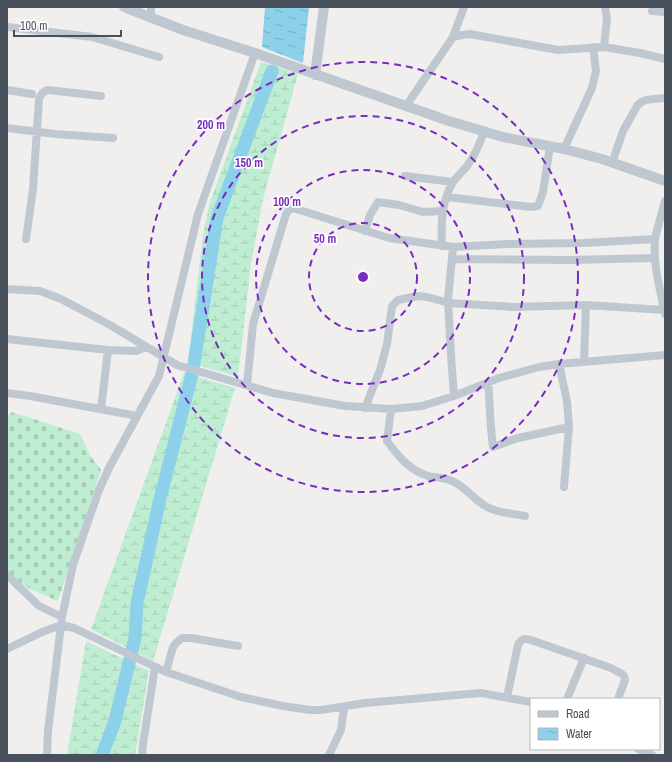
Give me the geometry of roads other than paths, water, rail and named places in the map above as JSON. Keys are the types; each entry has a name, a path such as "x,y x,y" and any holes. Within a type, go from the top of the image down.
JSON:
{"street":[{"path":"124,7 151,18 315,75 484,132 564,149 602,159 665,181"},
{"path":"151,7 151,18"},
{"path":"315,75 324,7"},
{"path":"406,106 453,37 464,7"},
{"path":"604,47 607,18 605,7"},
{"path":"652,11 665,12"},
{"path":"7,27 92,37 159,57"},
{"path":"453,37 470,34 558,50 604,47 665,58"},
{"path":"564,149 587,102 592,88 596,71 593,47"},
{"path":"47,755 48,731 62,621 73,565 99,490 115,454 159,376 198,214 255,53"},
{"path":"7,90 32,94"},
{"path":"26,239 33,189 39,99 41,95 45,90 52,90 101,96"},
{"path":"612,163 624,131 639,102 665,98"},
{"path":"7,128 113,138"},
{"path":"442,246 442,211 447,197 453,182 470,162 478,148 484,132"},
{"path":"447,197 531,207 538,206 540,204 543,192 550,146"},
{"path":"405,176 453,182"},
{"path":"365,408 380,370 388,344 392,306 398,300 418,296 449,303 513,307 586,305 665,312 656,273 655,258 656,239 665,201"},
{"path":"365,231 370,215 378,202 399,205 423,212 442,211"},
{"path":"247,385 252,324 286,214 293,208 365,231 399,240 433,243 452,247 656,239"},
{"path":"452,247 448,294 454,396"},
{"path":"452,258 570,260 655,258"},
{"path":"7,289 40,291 47,294 110,325 177,365 273,393 317,402 365,408 391,409 422,406 454,396 488,382 559,364 665,355"},
{"path":"584,362 586,305"},
{"path":"7,339 136,352 147,347"},
{"path":"101,408 108,350"},
{"path":"559,364 567,401 569,427 564,486"},
{"path":"488,382 490,429 493,447 518,438 569,427"},
{"path":"7,393 101,408 137,416"},
{"path":"391,409 387,441 403,461 413,469 427,476 453,481 487,507 525,516"},
{"path":"7,575 39,606 74,628 166,672 241,697 283,706 315,710 365,703 481,693 530,702"},
{"path":"7,649 62,621"},
{"path":"166,672 173,647 182,638 191,638 238,646"},
{"path":"507,697 518,645 521,640 524,639 584,658 611,668 624,676 624,682 618,698"},
{"path":"567,698 584,658"},
{"path":"142,755 142,744 155,667"},
{"path":"329,755 341,730 344,707"},
{"path":"640,750 652,755"}],"water":[{"path":"265,7 309,7 303,63 262,47"}],"waterway":[{"path":"102,755 115,721 135,638 137,603 160,499 193,370 217,218 272,71"}]}
